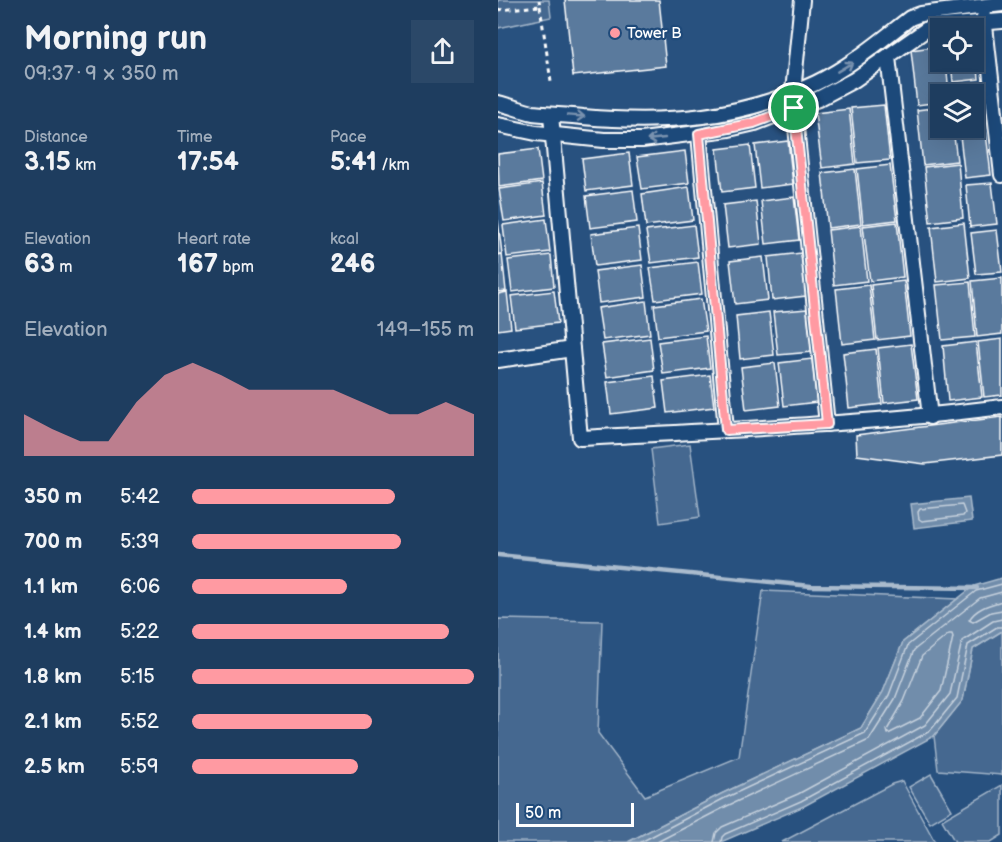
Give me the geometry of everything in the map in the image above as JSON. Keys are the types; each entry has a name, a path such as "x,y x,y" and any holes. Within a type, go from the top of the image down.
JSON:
{"street":[{"path":"802,0 793,92 827,424"},
{"path":"498,103 551,115 613,119 699,118 753,107 815,83 850,64 910,18 933,11 1002,4"},
{"path":"983,6 1002,175"},
{"path":"498,125 554,135 604,140 642,140 699,134 754,123 818,99 854,80 919,32 930,27 1002,21"},
{"path":"888,57 930,417"},
{"path":"551,115 580,438 930,417 1002,407"},
{"path":"699,134 726,430"},
{"path":"498,360 572,349"}],"path":[{"path":"539,0 551,82"},
{"path":"498,10 540,6"}],"shaded area":[{"path":"498,0 549,0 551,17 498,28"},
{"path":"690,444 700,517 660,523 651,449"},
{"path":"763,591 957,599 903,642 883,692 861,728 721,794 628,842 498,842 498,619 602,621 598,733 645,796 739,757"},
{"path":"1002,631 1002,775 938,770 934,736 963,700 973,649"},
{"path":"931,774 952,810 930,823 909,787"},
{"path":"902,781 935,842 782,842 892,784"},
{"path":"1002,785 1002,835 991,842 955,842 942,820"}],"water":[{"path":"969,498 972,521 914,528 911,504"},
{"path":"1002,578 1002,631 973,649 963,700 934,736 804,806 721,842 628,842 721,794 861,728 883,692 903,642 974,586"}],"building":[{"name":"Tower B","path":"565,0 659,0 666,66 573,76"},
{"path":"930,47 930,72 947,72 948,84 930,84 930,103 917,105 911,50"},
{"path":"952,72 978,72 979,79 953,82"},
{"path":"884,105 890,160 857,163 851,108"},
{"path":"930,108 930,138 954,138 957,161 923,165 917,110"},
{"path":"849,109 855,164 822,168 815,113"},
{"path":"986,133 991,175 965,178 960,138 984,138"},
{"path":"788,141 793,184 760,188 755,145"},
{"path":"750,145 755,188 722,192 717,149"},
{"path":"538,149 542,181 499,187 498,154"},
{"path":"685,151 689,183 642,189 637,157"},
{"path":"629,153 633,185 586,191 582,159"},
{"path":"958,163 963,218 930,222 924,167"},
{"path":"890,165 897,220 863,224 857,169"},
{"path":"855,169 861,224 828,228 822,173"},
{"path":"542,183 546,215 504,221 499,189"},
{"path":"992,183 997,224 970,227 966,185"},
{"path":"689,187 693,220 646,226 642,194"},
{"path":"633,190 637,222 590,228 586,196"},
{"path":"794,197 799,240 766,244 761,201"},
{"path":"756,201 761,244 728,248 723,205"},
{"path":"546,219 550,252 507,257 503,225"},
{"path":"498,220 502,254 498,254"},
{"path":"897,222 903,277 870,281 863,226"},
{"path":"964,223 970,278 937,282 931,227"},
{"path":"694,225 698,257 651,263 646,231"},
{"path":"861,226 867,281 834,285 828,230"},
{"path":"638,228 642,260 595,266 591,234"},
{"path":"997,230 1002,272 976,274 971,233"},
{"path":"801,253 806,296 772,300 768,257"},
{"path":"502,254 506,291 498,292 498,255"},
{"path":"551,255 554,287 512,292 508,260"},
{"path":"763,257 768,300 735,304 730,261"},
{"path":"698,262 702,294 655,300 650,268"},
{"path":"642,265 646,297 599,303 595,271"},
{"path":"1002,278 1002,334 977,337 972,281"},
{"path":"904,281 910,336 877,340 871,285"},
{"path":"970,282 975,337 942,340 936,285"},
{"path":"869,285 875,340 842,344 836,289"},
{"path":"554,291 558,323 515,328 511,296"},
{"path":"507,292 511,328 498,330 498,294"},
{"path":"701,299 706,331 658,337 654,305"},
{"path":"646,301 650,334 603,340 598,308"},
{"path":"807,309 812,352 778,355 773,312"},
{"path":"769,312 774,355 740,359 736,316"},
{"path":"706,336 710,368 663,374 658,342"},
{"path":"650,338 654,370 607,377 602,344"},
{"path":"1002,339 1002,395 984,397 978,342"},
{"path":"976,342 982,397 948,401 943,346"},
{"path":"911,344 918,399 884,403 878,348"},
{"path":"876,349 882,404 849,408 843,353"},
{"path":"812,359 817,402 784,406 779,363"},
{"path":"775,363 780,406 746,410 741,367"},
{"path":"710,375 714,407 667,413 663,381"},
{"path":"654,376 658,408 611,414 607,382"},
{"path":"1002,417 1002,455 925,464 857,455 856,435"}],"waterway":[{"path":"498,555 811,586 977,588"}],"place":[{"name":"Tower B","path":"615,33"}],"route":[{"path":"794,108 827,424 726,430 699,134 754,123 794,108"}]}
